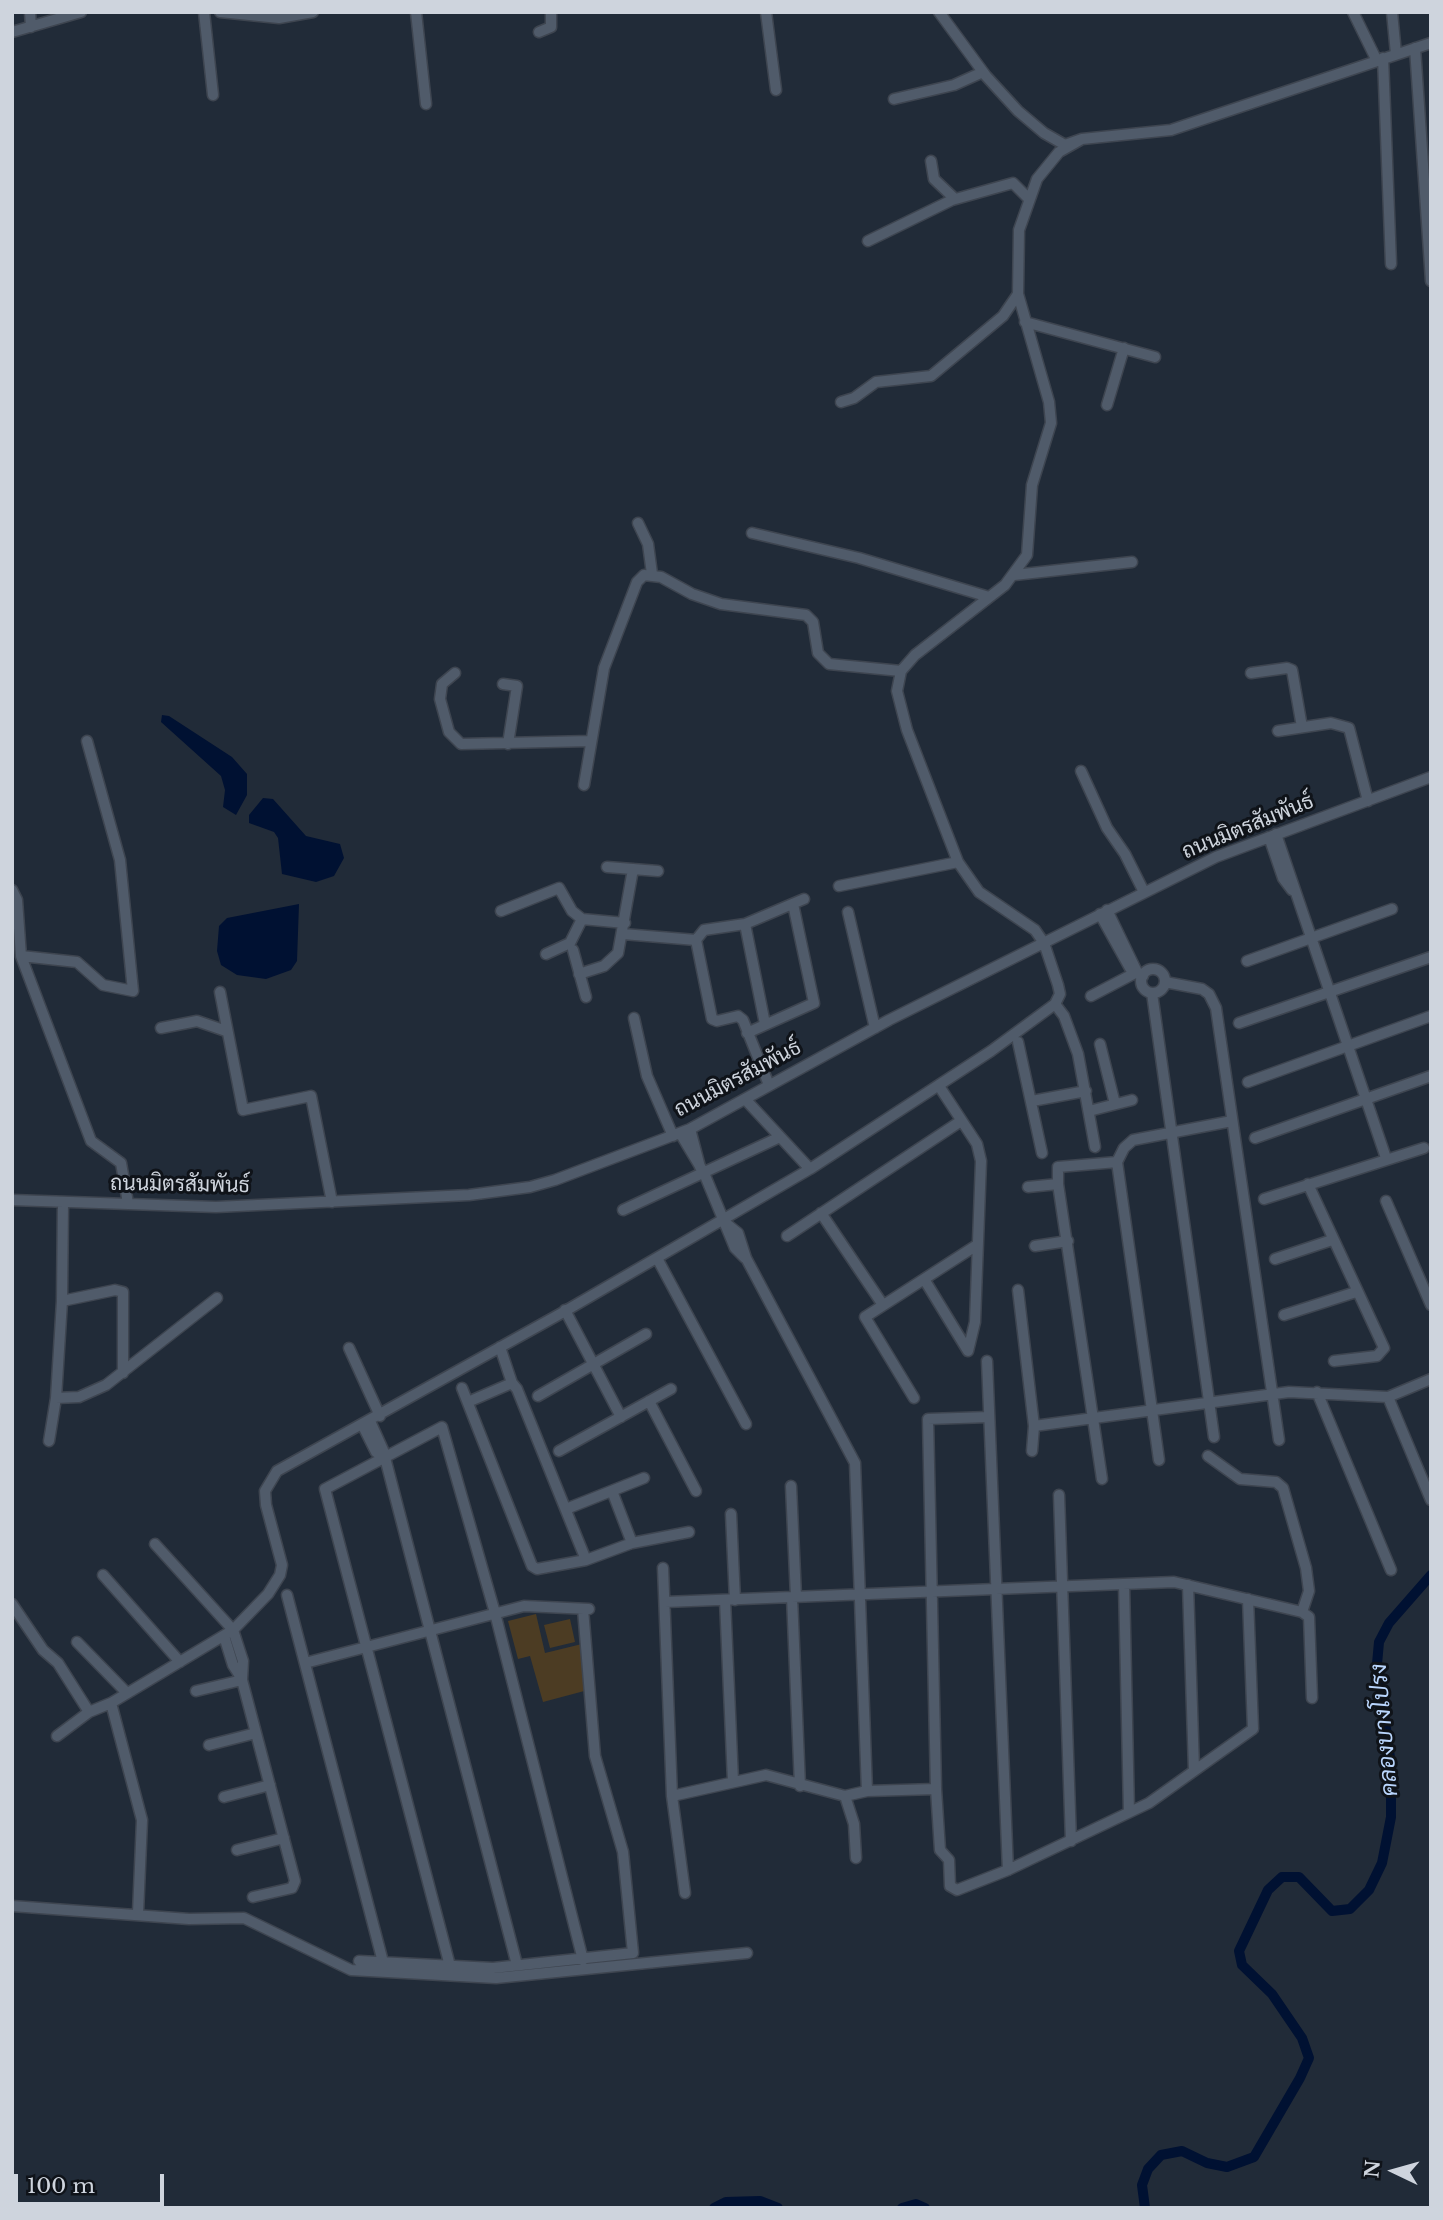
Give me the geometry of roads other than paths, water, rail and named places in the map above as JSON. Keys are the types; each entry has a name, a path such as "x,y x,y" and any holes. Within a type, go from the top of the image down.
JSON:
{"street":[{"path":"30,12 31,27"},
{"path":"12,32 81,12"},
{"path":"204,12 213,95"},
{"path":"220,12 279,18 313,12"},
{"path":"416,12 426,104"},
{"path":"539,32 551,27 551,12"},
{"path":"766,12 776,90"},
{"path":"939,12 983,72 1018,111 1044,133 1065,145 1082,139 1171,130 1431,43"},
{"path":"1353,12 1380,60 1391,264"},
{"path":"1392,12 1396,54"},
{"path":"1415,48 1428,192 1431,281"},
{"path":"894,99 954,85 983,72"},
{"path":"57,1736 89,1712 111,1703 229,1633 268,1594 281,1574 282,1565 266,1505 269,1481 277,1471 726,1222 939,1086 1055,1004 1060,994 1044,943 1035,930 979,892 958,862 899,708 897,691 901,671 915,655 1014,575 1027,555 1032,485 1051,423 1049,401 1018,294 1018,230 1037,179 1059,152 1082,139"},
{"path":"931,160 934,179 955,199"},
{"path":"869,241 955,199 1013,183 1028,198"},
{"path":"841,402 876,382 932,376 1003,316 1018,294"},
{"path":"1025,322 1155,357"},
{"path":"1107,405 1124,348"},
{"path":"638,523 648,544 652,574"},
{"path":"752,533 859,558 989,597"},
{"path":"1014,575 1132,562"},
{"path":"584,785 604,668 637,582 644,575 652,574 709,601 806,615 813,622 818,653 830,664 901,671"},
{"path":"1251,673 1287,667 1292,670 1302,727"},
{"path":"455,673 445,679 440,689 443,715 450,733 461,744 590,741"},
{"path":"503,684 517,685 508,744"},
{"path":"1278,731 1331,723 1349,728 1368,801"},
{"path":"18,951 77,962 103,985 133,991 120,860 87,741"},
{"path":"1081,771 1107,828 1125,854 1144,892"},
{"name":"ถนนมิตรสัมพันธ์","path":"12,1200 216,1207 405,1200 530,1187 614,1160 681,1132 875,1028 1216,858 1431,778"},
{"path":"1273,835 1386,1158"},
{"path":"839,886 958,862"},
{"path":"607,867 658,871"},
{"path":"579,974 612,962 618,953 633,869"},
{"path":"501,911 559,888 572,911 582,919 696,940"},
{"path":"12,890 17,900 18,951 91,1141 121,1163 128,1203"},
{"path":"696,940 704,930 745,923 804,900"},
{"path":"747,1033 814,1003 793,904"},
{"path":"1247,961 1392,909"},
{"path":"848,912 875,1028"},
{"path":"1103,912 1140,974 1143,987 1152,993 1214,1437"},
{"path":"546,954 570,943 582,919"},
{"path":"745,923 765,1024"},
{"path":"696,940 712,1019 717,1021 738,1016 769,1086"},
{"path":"573,950 586,997"},
{"path":"1239,1023 1431,957"},
{"path":"1091,996 1149,970 1157,970 1163,975 1165,982 1162,989 1152,993"},
{"path":"1165,982 1202,989 1213,1000 1279,1440"},
{"path":"220,992 243,1110 311,1096 332,1202"},
{"path":"1055,1004 1064,1016 1078,1054 1095,1147"},
{"path":"1248,1082 1431,1016"},
{"path":"634,1018 647,1076 702,1170 735,1248 746,1258 855,1463 867,1791"},
{"path":"161,1028 197,1021 226,1031"},
{"path":"1018,1042 1042,1153"},
{"path":"1100,1044 1115,1104"},
{"path":"1255,1138 1431,1076"},
{"path":"924,1279 968,1351 975,1322 981,1161 977,1144 939,1086"},
{"path":"1032,1101 1086,1091"},
{"path":"745,1099 810,1168"},
{"path":"1089,1111 1132,1100"},
{"path":"787,1236 961,1121"},
{"path":"1159,1460 1117,1162 1124,1148 1133,1140 1170,1130 1232,1121"},
{"path":"622,1210 702,1170 780,1137"},
{"path":"1264,1199 1424,1148"},
{"path":"1102,1479 1058,1184 1058,1167 1117,1162"},
{"path":"1028,1188 1058,1184"},
{"path":"1308,1184 1384,1348 1377,1356 1334,1361"},
{"path":"1386,1201 1431,1305"},
{"path":"49,1441 56,1398 62,1301 63,1202"},
{"path":"821,1213 883,1305"},
{"path":"1275,1259 1332,1240"},
{"path":"1035,1246 1068,1241"},
{"path":"914,1398 865,1317 977,1245"},
{"path":"657,1258 746,1424"},
{"path":"62,1301 115,1290 123,1292 123,1373"},
{"path":"1018,1290 1034,1426 1032,1451"},
{"path":"1284,1315 1356,1292"},
{"path":"56,1398 84,1396 123,1373 217,1298"},
{"path":"563,1312 621,1416"},
{"path":"538,1396 646,1334"},
{"path":"349,1348 384,1458 517,1965"},
{"path":"498,1349 586,1560"},
{"path":"988,1361 1007,1870"},
{"path":"1034,1426 1272,1394 1317,1392 1388,1397 1431,1378"},
{"path":"468,1402 512,1383"},
{"path":"462,1388 532,1566 544,1568 586,1560 632,1543 689,1532"},
{"path":"559,1451 670,1389"},
{"path":"1317,1392 1391,1570"},
{"path":"1388,1397 1431,1500"},
{"path":"649,1401 696,1491"},
{"path":"989,1418 928,1419 936,1789 940,1850 950,1860 950,1886 957,1890 1007,1870 1149,1803 1253,1729 1248,1599"},
{"path":"450,1966 325,1489 442,1427 495,1613 583,1960"},
{"path":"1208,1456 1240,1479 1276,1482 1283,1488 1306,1568 1309,1591 1302,1612"},
{"path":"566,1509 643,1478"},
{"path":"791,1486 800,1786"},
{"path":"612,1491 632,1543"},
{"path":"1059,1495 1071,1841"},
{"path":"731,1514 733,1782"},
{"path":"155,1544 229,1633 243,1661 242,1680 295,1881 292,1888 253,1898"},
{"path":"663,1568 672,1796 685,1893"},
{"path":"103,1575 180,1662"},
{"path":"665,1602 1124,1584 1188,1585 1302,1612 1309,1617 1311,1698"},
{"path":"1124,1584 1129,1812"},
{"path":"1188,1585 1194,1770"},
{"path":"287,1595 383,1962"},
{"path":"12,1604 43,1650 58,1663 89,1712"},
{"path":"305,1663 524,1606 586,1609 596,1756 623,1852 634,1954 492,1968 359,1961"},
{"path":"77,1642 126,1692"},
{"path":"196,1691 242,1680"},
{"path":"111,1703 142,1820 138,1913"},
{"path":"209,1745 256,1733"},
{"path":"672,1796 766,1774 845,1797 867,1791 936,1789"},
{"path":"224,1797 270,1785"},
{"path":"845,1797 854,1824 856,1858"},
{"path":"237,1850 284,1838"},
{"path":"12,1906 138,1913 189,1919 244,1918 351,1970 496,1978 747,1953"}],"water":[{"path":"162,715 169,716 232,757 247,774 247,795 236,815 223,807 225,790 221,776 161,722"},
{"path":"263,798 273,799 306,836 340,844 344,858 334,876 316,882 282,874 278,838 274,832 249,823 249,815"},
{"path":"299,904 297,961 291,970 266,979 237,975 221,965 217,951 219,926 227,918"}],"waterway":[{"name":"คลองบางโปรง","path":"1145,2208 1142,2185 1148,2169 1161,2155 1182,2151 1207,2163 1227,2167 1254,2157 1300,2078 1309,2058 1302,2038 1272,1994 1242,1965 1239,1951 1268,1890 1282,1877 1299,1877 1332,1911 1350,1909 1369,1890 1382,1863 1391,1817 1391,1765 1377,1664 1379,1642 1389,1623 1431,1575"},
{"name":"คลองบางโปรง","path":"714,2208 726,2202 760,2201 778,2208"},
{"name":"คลองบางโปรง","path":"902,2208 916,2204 925,2208"}]}
